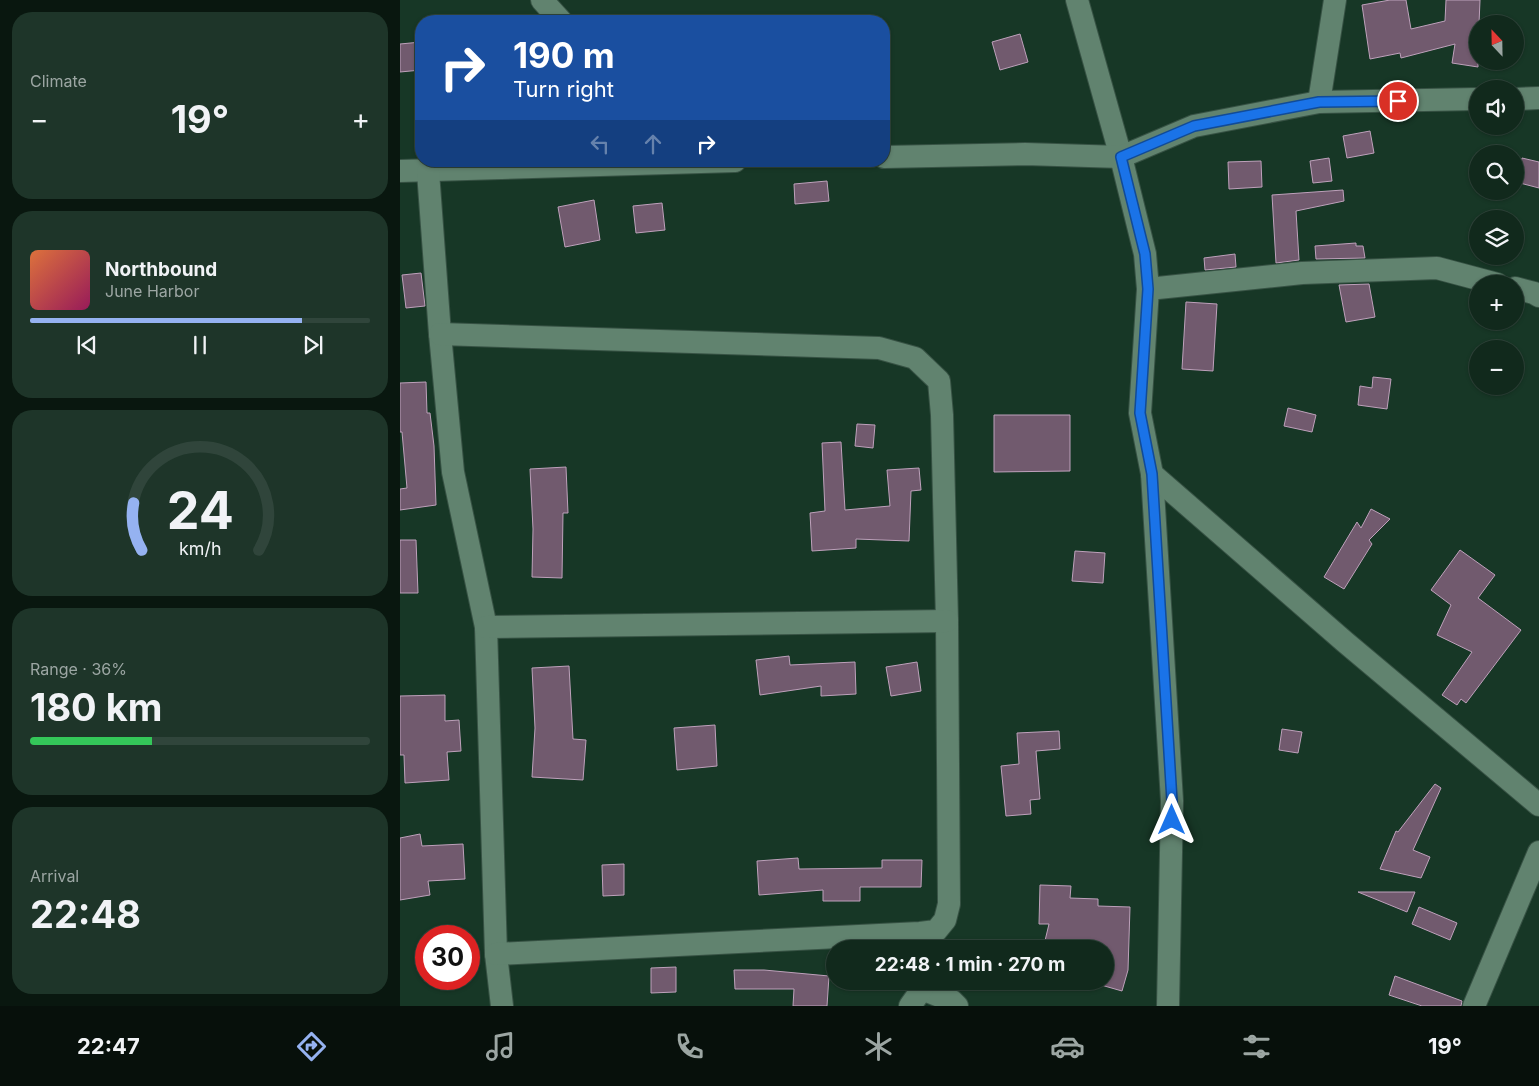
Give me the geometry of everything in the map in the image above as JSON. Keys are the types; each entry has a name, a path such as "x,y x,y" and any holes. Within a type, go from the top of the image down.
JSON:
{"street":[{"path":"542,0 556,15"},
{"path":"1077,0 1121,157 1145,254 1148,289 1140,413 1152,474 1172,801 1168,1006"},
{"path":"1319,102 1335,0"},
{"path":"1524,99 1539,98"},
{"path":"890,157 1026,154 1121,157 1194,126 1319,102 1469,100"},
{"path":"400,171 428,172 549,167"},
{"path":"428,172 453,472 486,627 496,954 502,1006"},
{"path":"1148,289 1302,273 1437,268 1469,276"},
{"path":"1524,290 1539,296"},
{"path":"440,334 879,348 915,358 939,381 942,415 947,621 949,904 945,920 936,932 923,940"},
{"path":"1152,474 1345,642 1539,805"},
{"path":"486,627 947,621"},
{"path":"1474,1006 1539,852"},
{"path":"496,954 826,944"},
{"path":"918,992 952,1002 957,1006"}],"building":[{"path":"1390,0 1406,0 1411,29 1445,21 1446,0 1480,0 1479,15 1469,15 1469,66 1452,63 1455,44 1401,58 1400,53 1370,59 1362,5"},
{"path":"1020,34 1028,62 1000,70 992,42"},
{"path":"415,43 415,71 400,72 400,44"},
{"path":"1370,131 1374,153 1347,158 1343,136"},
{"path":"1329,158 1332,181 1313,183 1310,161"},
{"path":"1524,158 1539,162 1539,188 1524,184"},
{"path":"1261,161 1262,187 1229,189 1228,162"},
{"path":"827,181 829,201 795,204 794,184"},
{"path":"1343,190 1344,201 1296,211 1299,260 1276,263 1272,195"},
{"path":"594,200 600,240 565,247 558,207"},
{"path":"662,203 665,230 636,233 633,206"},
{"path":"1356,243 1356,246 1363,246 1365,258 1316,259 1315,246"},
{"path":"1235,254 1236,267 1205,270 1204,258"},
{"path":"421,273 425,306 406,308 402,275"},
{"path":"1369,284 1375,317 1346,322 1339,285"},
{"path":"1186,302 1217,304 1213,371 1182,369"},
{"path":"1373,377 1391,379 1387,409 1358,405 1360,386 1372,388"},
{"path":"426,382 427,413 430,413 434,446 436,505 400,510 400,489 407,488 402,432 400,432 400,383"},
{"path":"1288,408 1316,415 1312,432 1284,426"},
{"path":"994,415 1070,415 1070,471 994,472"},
{"path":"857,424 875,425 873,448 855,446"},
{"path":"841,442 845,510 890,506 887,470 919,468 921,490 911,491 909,541 856,539 856,548 812,551 810,513 825,511 822,443"},
{"path":"566,467 568,513 563,513 562,578 532,577 533,529 530,469"},
{"path":"1371,509 1390,519 1369,540 1372,544 1344,589 1324,577 1357,522 1361,528"},
{"path":"400,540 416,540 418,593 400,593"},
{"path":"1460,550 1495,575 1478,598 1521,630 1466,703 1461,699 1457,705 1442,695 1472,652 1437,635 1451,605 1431,590"},
{"path":"1075,551 1105,553 1103,583 1072,581"},
{"path":"789,656 790,665 855,662 856,694 821,696 821,686 760,695 756,660"},
{"path":"917,662 921,691 891,696 886,667"},
{"path":"569,666 573,739 586,740 583,780 532,777 535,728 532,668"},
{"path":"445,695 445,721 459,720 461,751 447,752 449,780 405,783 404,755 400,755 400,696"},
{"path":"715,725 717,766 677,770 674,728"},
{"path":"1282,729 1302,732 1298,753 1279,750"},
{"path":"1059,731 1060,749 1036,751 1040,799 1030,800 1031,814 1006,816 1001,766 1019,764 1017,733"},
{"path":"1435,784 1441,788 1413,850 1430,857 1421,878 1380,869 1396,831 1398,832"},
{"path":"420,834 422,846 463,844 465,879 428,881 430,895 400,900 400,838"},
{"path":"798,858 799,869 882,868 882,860 922,860 921,887 860,887 860,901 823,901 823,890 759,895 757,861"},
{"path":"624,864 624,895 603,896 602,865"},
{"path":"1040,885 1071,886 1070,898 1098,899 1098,906 1130,907 1128,970 1122,991 1114,989 1114,940 1045,940 1049,924 1039,924"},
{"path":"1358,892 1415,892 1407,912"},
{"path":"1419,907 1457,923 1450,940 1412,924"},
{"path":"676,967 676,992 651,993 651,968"},
{"path":"734,970 764,970 826,976 826,990 828,990 827,1006 793,1006 794,989 735,989"},
{"path":"1395,976 1462,1001 1461,1006 1422,1006 1389,995"}],"route":[{"path":"1172,820 1152,474 1140,413 1148,289 1145,254 1121,157 1194,126 1319,102 1398,101"}]}
